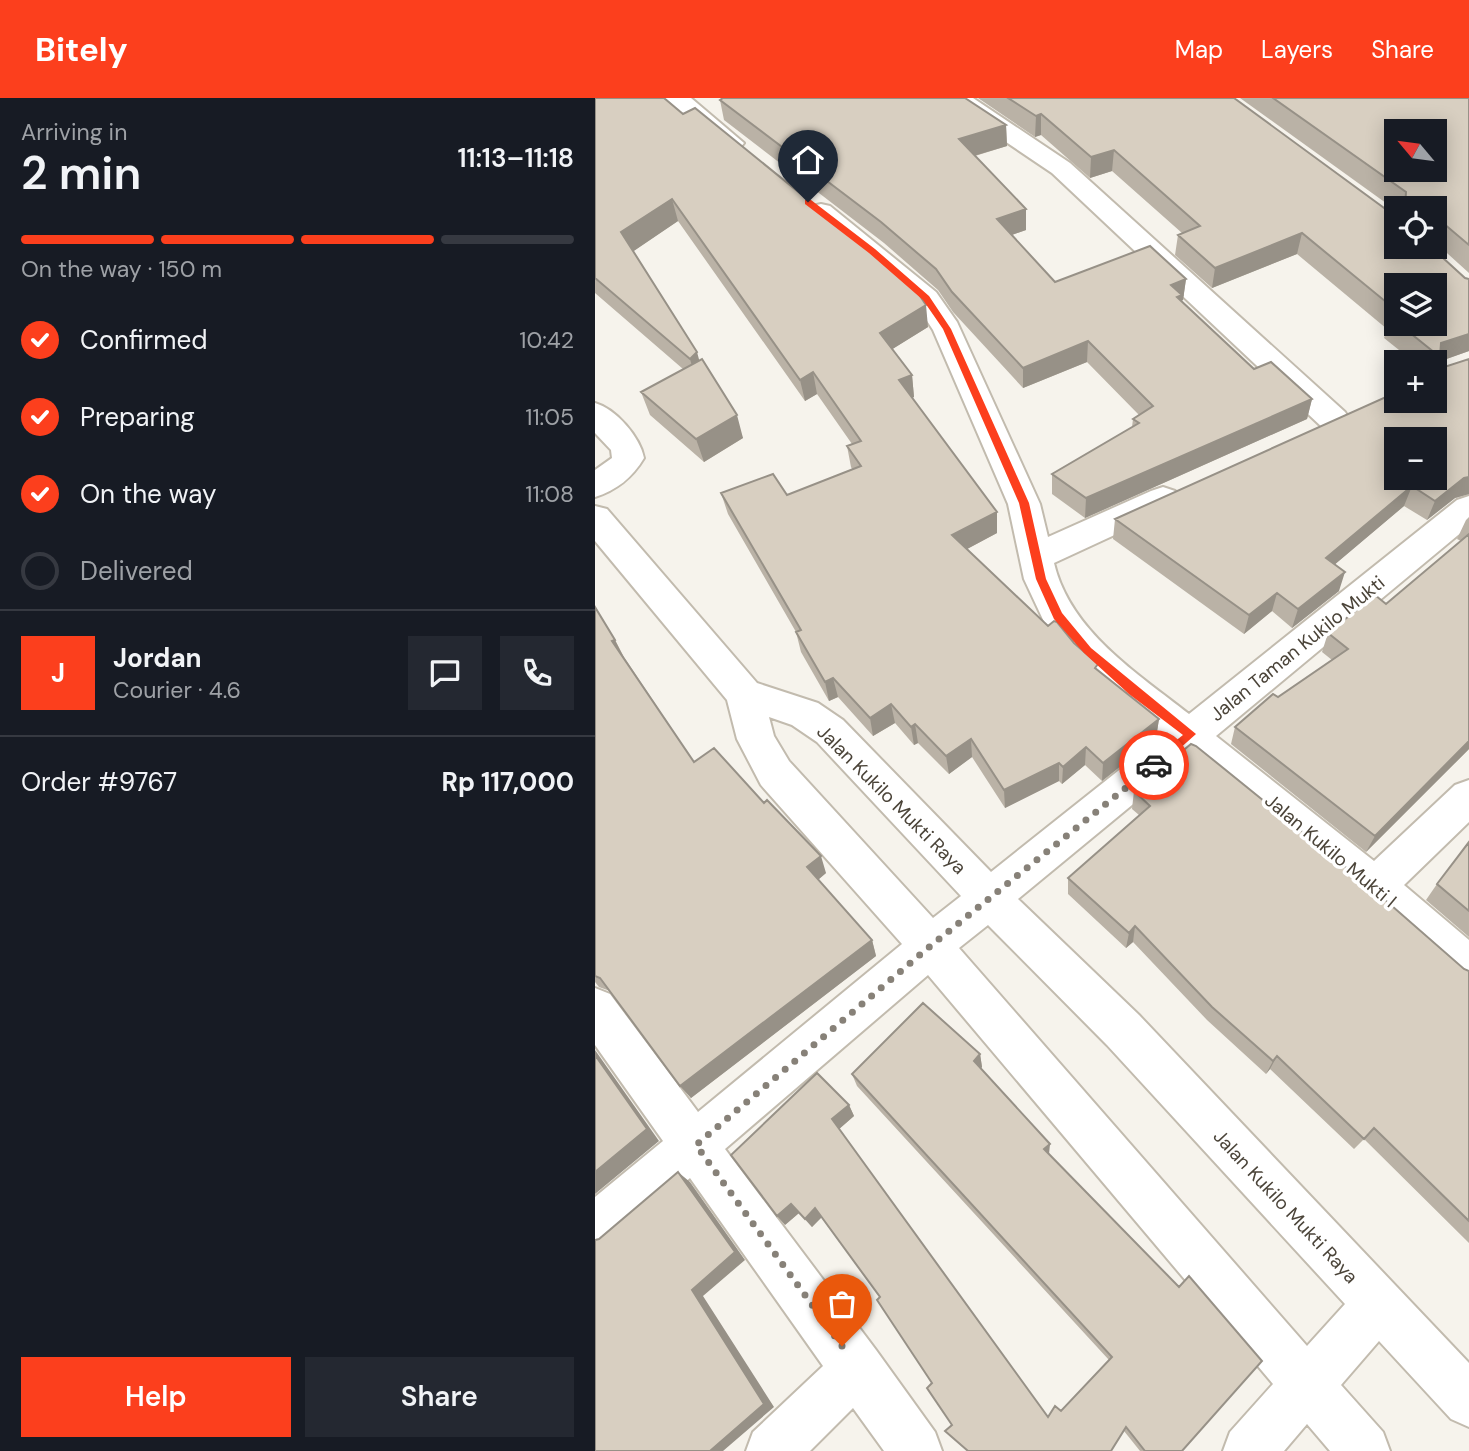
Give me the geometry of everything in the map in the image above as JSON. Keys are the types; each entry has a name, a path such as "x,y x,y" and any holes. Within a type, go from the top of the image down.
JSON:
{"street":[{"path":"676,98 755,161"},
{"path":"957,98 1061,167 1333,421"},
{"name":"Jalan Kukilo Mukti I","path":"797,194 872,251 926,298 947,329 1024,503 1041,579 1058,616 1088,650 1133,691 1191,734 1469,967"},
{"path":"595,414 626,447 628,457 622,468 595,485"},
{"path":"1037,556 1186,488"},
{"name":"Jalan Taman Kukilo Mukti","path":"595,1228 928,948 1469,508"},
{"path":"595,518 744,694 756,739 775,773 895,905 928,948 1364,1451"},
{"name":"Jalan Kukilo Mukti Raya","path":"744,694 806,714 830,731 989,898 1123,1030 1469,1401"},
{"path":"1375,886 1469,797"},
{"path":"595,1009 916,1451"},
{"path":"1249,1451 1378,1304"},
{"path":"772,1451 858,1368"}],"building":[{"path":"595,98 664,98 683,114 695,108 912,284 926,305 880,333 912,375 899,380 997,512 952,535 1048,626 1054,621 1057,622 1074,643 1098,664 1095,668 1159,719 1103,763 1086,747 1063,767 1059,763 1004,790 971,739 946,756 915,724 911,727 891,704 870,718 833,678 825,682 796,632 801,630 721,493 773,474 787,495 861,466 847,446 861,441 813,372 800,380 672,199 621,232 697,352 690,359 595,278"},
{"path":"965,98 1006,125 959,139 1026,209 997,219 1055,282 1150,246 1186,279 1171,285 1182,295 1177,297 1254,369 1271,362 1312,399 1086,498 1052,474 1139,423 1133,419 1153,406 1088,341 1023,368 952,292 936,269 881,222 720,100"},
{"path":"1008,98 1234,98 1384,208 1384,259 1444,259 1469,279 1469,334 1441,343 1440,350 1431,350 1414,336 1447,336 1447,273 1384,273 1384,300 1302,233 1215,268 1178,235 1200,226 1114,150 1091,157 1041,114 1036,116"},
{"path":"1273,98 1469,98 1469,245 1447,226 1447,196 1406,196 1406,192 1392,182 1447,182 1447,119 1384,119 1384,176"},
{"path":"702,359 737,415 696,439 641,392"},
{"path":"1469,359 1469,477 1435,501 1418,490 1447,490 1447,427 1384,427 1384,490 1407,490 1326,558 1345,572 1298,609 1277,593 1249,615 1115,519 1384,398 1384,413 1447,413 1447,366"},
{"path":"1469,534 1469,741 1375,836 1235,727 1273,694 1278,697 1348,649 1328,633 1375,595 1386,604"},
{"path":"595,607 615,640 612,641 694,762 714,748 764,803 767,800 821,856 807,867 872,940 680,1086 600,978 595,976"},
{"path":"1191,744 1368,885 1469,971 1469,1221 1374,1128 1364,1139 1277,1056 1273,1061 1212,1007 1135,926 1129,933 1068,878 1150,806 1134,791"},
{"path":"1469,842 1469,911 1437,884"},
{"path":"923,1003 980,1054 974,1061 1050,1144 1044,1149 1179,1287 1189,1276 1262,1361 1182,1451 1145,1451 1126,1427 1111,1451 968,1451 945,1431 952,1425 927,1388 932,1383 877,1300 880,1297 815,1208 805,1219 791,1204 777,1216 731,1155 817,1073 849,1105 832,1119 1048,1417 1055,1406 1061,1411 1112,1357 852,1074"},
{"path":"595,1055 647,1129 595,1172"},
{"path":"678,1172 735,1252 692,1290 764,1404 710,1451 595,1451 595,1240"}],"way so far":[{"path":"842,1346 696,1145 928,948 1154,765"}],"route":[{"path":"808,202 872,251 926,298 947,329 1024,503 1041,579 1058,616 1088,650 1133,691 1191,734 1154,765"}]}
